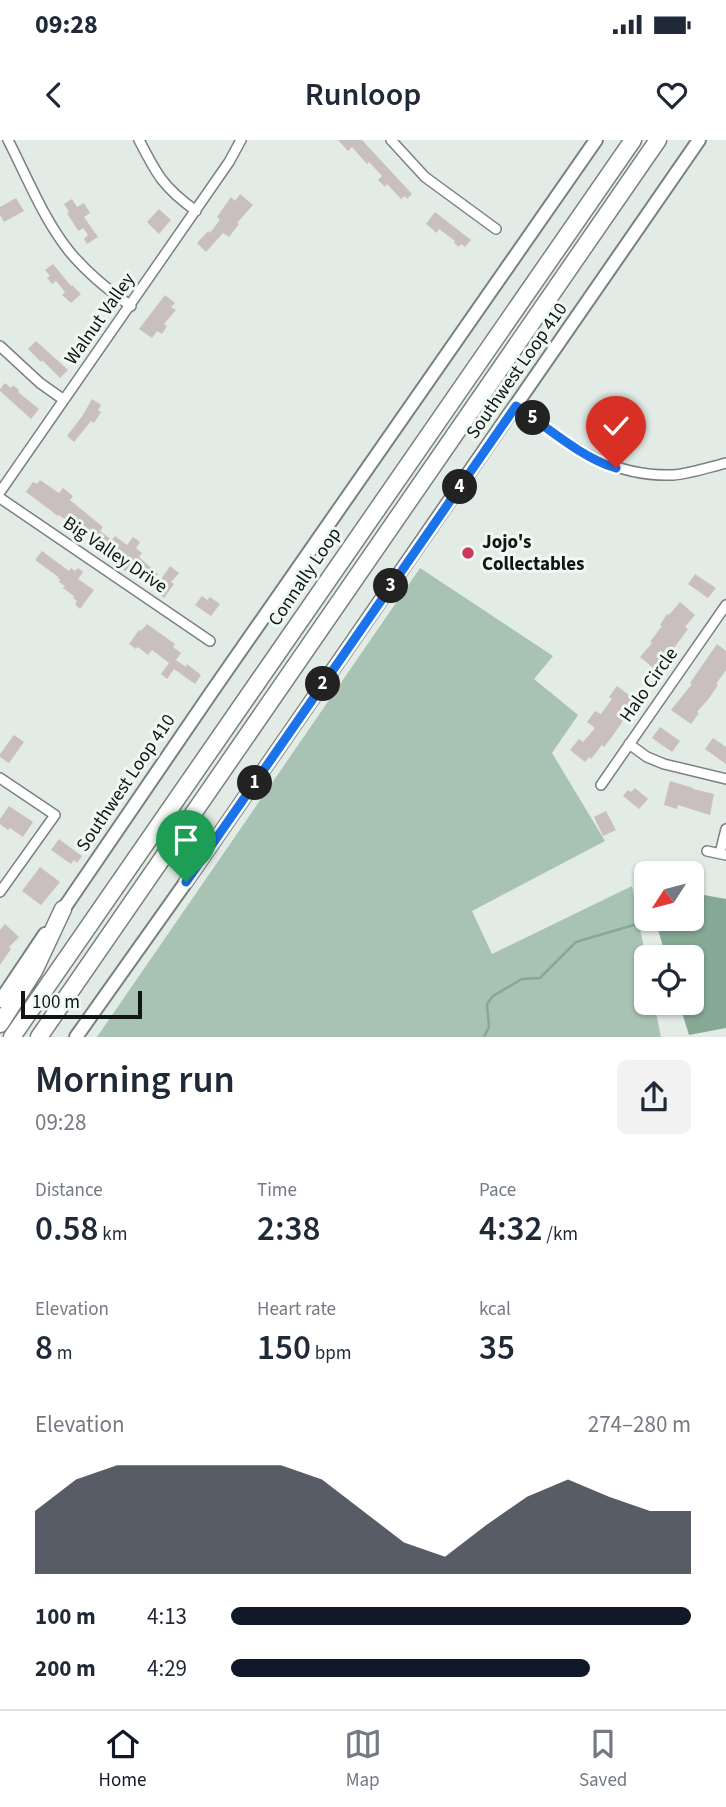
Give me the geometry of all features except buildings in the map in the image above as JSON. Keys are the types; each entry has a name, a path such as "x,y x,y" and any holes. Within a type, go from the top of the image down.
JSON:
{"highway":[{"name":"Connally Loop","path":"12,1037 633,140"},
{"path":"39,1037 657,140"},
{"path":"0,1024 34,971 62,909"}],"main road":[{"name":"Southwest Loop 410","path":"0,1000 596,140"},
{"name":"Southwest Loop 410","path":"76,1037 699,140"}],"street":[{"path":"8,140 43,210 69,251 85,269 131,306"},
{"path":"139,140 162,181 196,211"},
{"name":"Walnut Valley","path":"0,492 131,306 242,140"},
{"path":"391,140 425,177 496,229"},
{"path":"0,346 40,383 64,400"},
{"path":"516,406 611,467 631,472 676,475 726,463"},
{"name":"Big Valley Drive","path":"0,498 210,641"},
{"name":"Halo Circle","path":"601,785 726,605"},
{"path":"629,744 647,757 664,764 726,779"},
{"path":"0,778 55,815 0,892"},
{"path":"707,851 723,854 726,829"}],"shaded area":[{"path":"420,568 553,656 534,679 578,715 552,753 605,841 472,911 492,954 632,886 634,931 641,931 643,945 634,945 634,1015 656,1015 661,1037 97,1037"},
{"path":"704,895 726,899 726,1028 689,1035 683,1015 704,1015 704,945 663,945 658,931 704,931"}],"waterway":[{"path":"484,1037 489,1027 487,1004 493,996 522,979 540,978 576,942 634,925"}],"place":[{"name":"Jojo's Collectables","path":"468,553"}],"route":[{"path":"186,882 516,406 580,450 616,468"}]}
